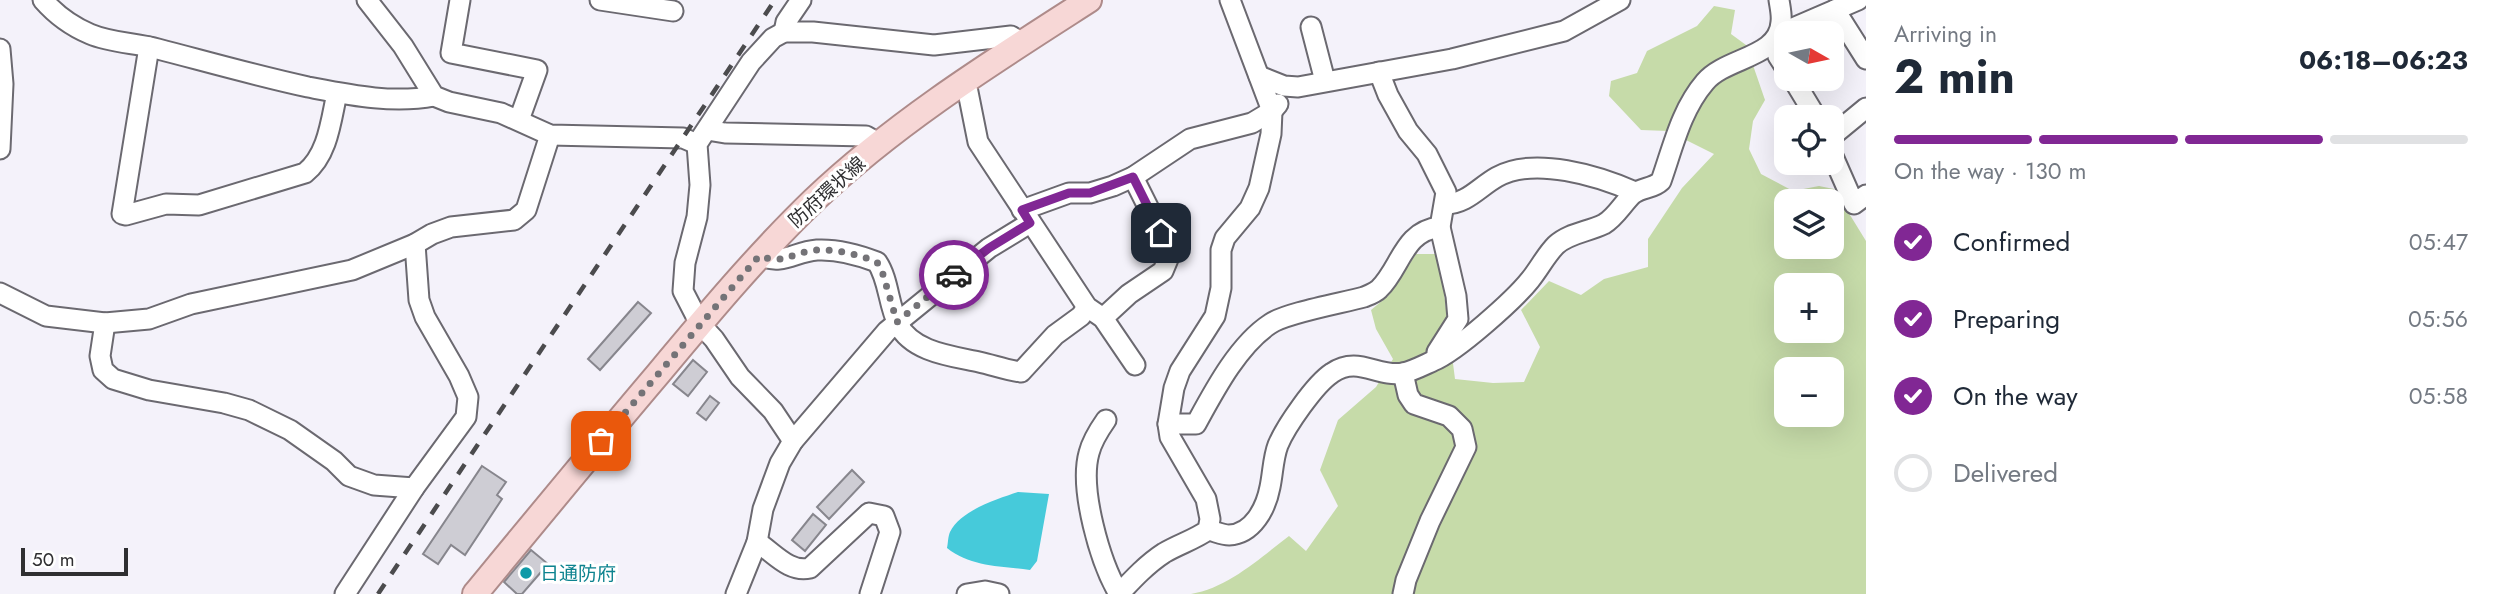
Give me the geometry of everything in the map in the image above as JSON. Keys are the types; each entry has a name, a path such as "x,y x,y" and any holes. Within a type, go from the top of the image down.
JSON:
{"main road":[{"name":"防府環状線","path":"475,594 700,324 759,256 816,198 880,144 962,84 1088,0"}],"street":[{"path":"43,0 59,17 93,35 337,93 384,100 411,100 435,96 449,102 501,113 550,135 683,138 725,134 866,136 880,144"},
{"path":"367,0 435,96"},
{"path":"460,0 450,53 537,70 519,120"},
{"path":"600,0 673,11"},
{"path":"784,32 786,22 801,0"},
{"path":"1259,76 1284,86 1298,87 1452,59 1564,31 1620,0"},
{"path":"1208,530 1227,535 1245,531 1256,520 1266,502 1279,444 1303,406 1330,374 1344,367 1362,365 1389,373 1403,373 1437,359 1475,331 1529,282 1556,245 1607,222 1635,192 1655,187 1661,181 1685,111 1706,81 1723,68 1768,48 1779,34 1779,0"},
{"path":"1808,21 1858,0"},
{"path":"1106,420 1092,442 1088,456 1088,495 1090,514 1104,560 1119,594 1156,559 1195,540 1208,530 1210,519 1206,499 1170,437 1168,424 1180,371 1215,316 1221,288 1225,238 1250,208 1259,188 1270,134 1272,111 1234,1"},
{"path":"1835,10 1866,59"},
{"path":"1311,27 1325,81"},
{"path":"793,440 773,411 740,377 714,339 700,324 683,291 685,262 697,217 702,137 751,62 773,38 784,32 813,32 934,45 1011,36 1022,43"},
{"path":"149,47 122,214 126,215 166,204 199,205 305,173 316,164 329,132 337,93"},
{"path":"0,49 3,85 0,149"},
{"path":"1379,72 1408,131 1432,164 1446,192 1440,227 1456,296 1458,319 1438,349 1437,359"},
{"path":"962,84 968,92 978,142 1026,216 1135,365"},
{"path":"736,594 757,542 763,509 780,463 793,440 887,331 1026,216 1069,193 1090,193 1133,177 1190,139 1252,123 1272,111 1298,87"},
{"path":"1844,126 1866,107"},
{"path":"0,293 46,316 104,323 149,319 191,304 352,270 451,227 514,220 526,210 550,135"},
{"path":"1445,204 1458,204 1497,177 1517,168 1545,168 1581,175 1617,184 1635,192"},
{"path":"1841,175 1854,204 1866,195"},
{"path":"759,256 783,261 815,250 830,250 877,262 902,332 926,348 944,355 1021,372 1055,335 1081,316 1095,313 1163,271 1168,259 1161,233 1133,177"},
{"path":"1168,424 1196,424 1212,394 1248,343 1271,323 1364,297 1377,290 1389,276 1401,253 1414,239 1432,228 1440,227"},
{"path":"345,594 414,488 466,417 468,397 425,317 419,300 415,244"},
{"path":"104,323 100,356 103,370 113,379 149,390 224,403 248,410 290,430 334,461 349,477 374,485 414,488"},
{"path":"1403,373 1408,395 1414,404 1449,416 1462,429 1466,447 1434,511 1403,594"},
{"path":"757,542 789,567 802,570 810,568 869,513 884,516 890,533 870,594"},
{"path":"967,594 999,594"}],"green space":[{"path":"1714,6 1735,10 1731,34 1746,45 1765,100 1753,121 1749,149 1761,174 1789,189 1774,189 1774,259 1844,259 1844,205 1866,241 1866,594 1191,594 1205,591 1231,579 1289,536 1306,551 1338,506 1320,470 1338,420 1376,387 1393,359 1376,329 1371,310 1389,295 1416,254 1439,254 1455,379 1493,383 1524,382 1540,347 1521,310 1549,281 1581,295 1604,279 1648,267 1648,239 1682,188 1714,154 1668,131 1641,130 1609,96 1611,81 1637,73 1647,51 1697,26"},
{"path":"1819,186 1834,189 1803,189"}],"water":[{"path":"1018,492 1049,494 1037,561 1030,570 976,562 947,548 950,532 962,517 980,506"}],"building":[{"path":"638,302 651,313 600,370 588,359"},
{"path":"693,360 707,372 688,396 673,384"},
{"path":"710,396 719,403 706,420 697,413"},
{"path":"482,466 506,482 497,495 502,499 465,555 451,545 438,564 423,554"},
{"path":"852,470 864,482 829,519 817,507"},
{"path":"813,514 826,525 805,551 792,540"},
{"name":"日通防府","path":"531,550 548,564 522,594 517,594 504,582"}],"railway":[{"path":"378,594 775,0"}],"way so far":[{"path":"601,441 759,256 783,261 815,250 830,250 877,262 897,322 954,275"}],"place":[{"name":"日通防府","path":"526,573"}],"route":[{"path":"954,275 989,248 1030,223 1022,210 1069,193 1090,193 1133,177 1161,233"}]}
